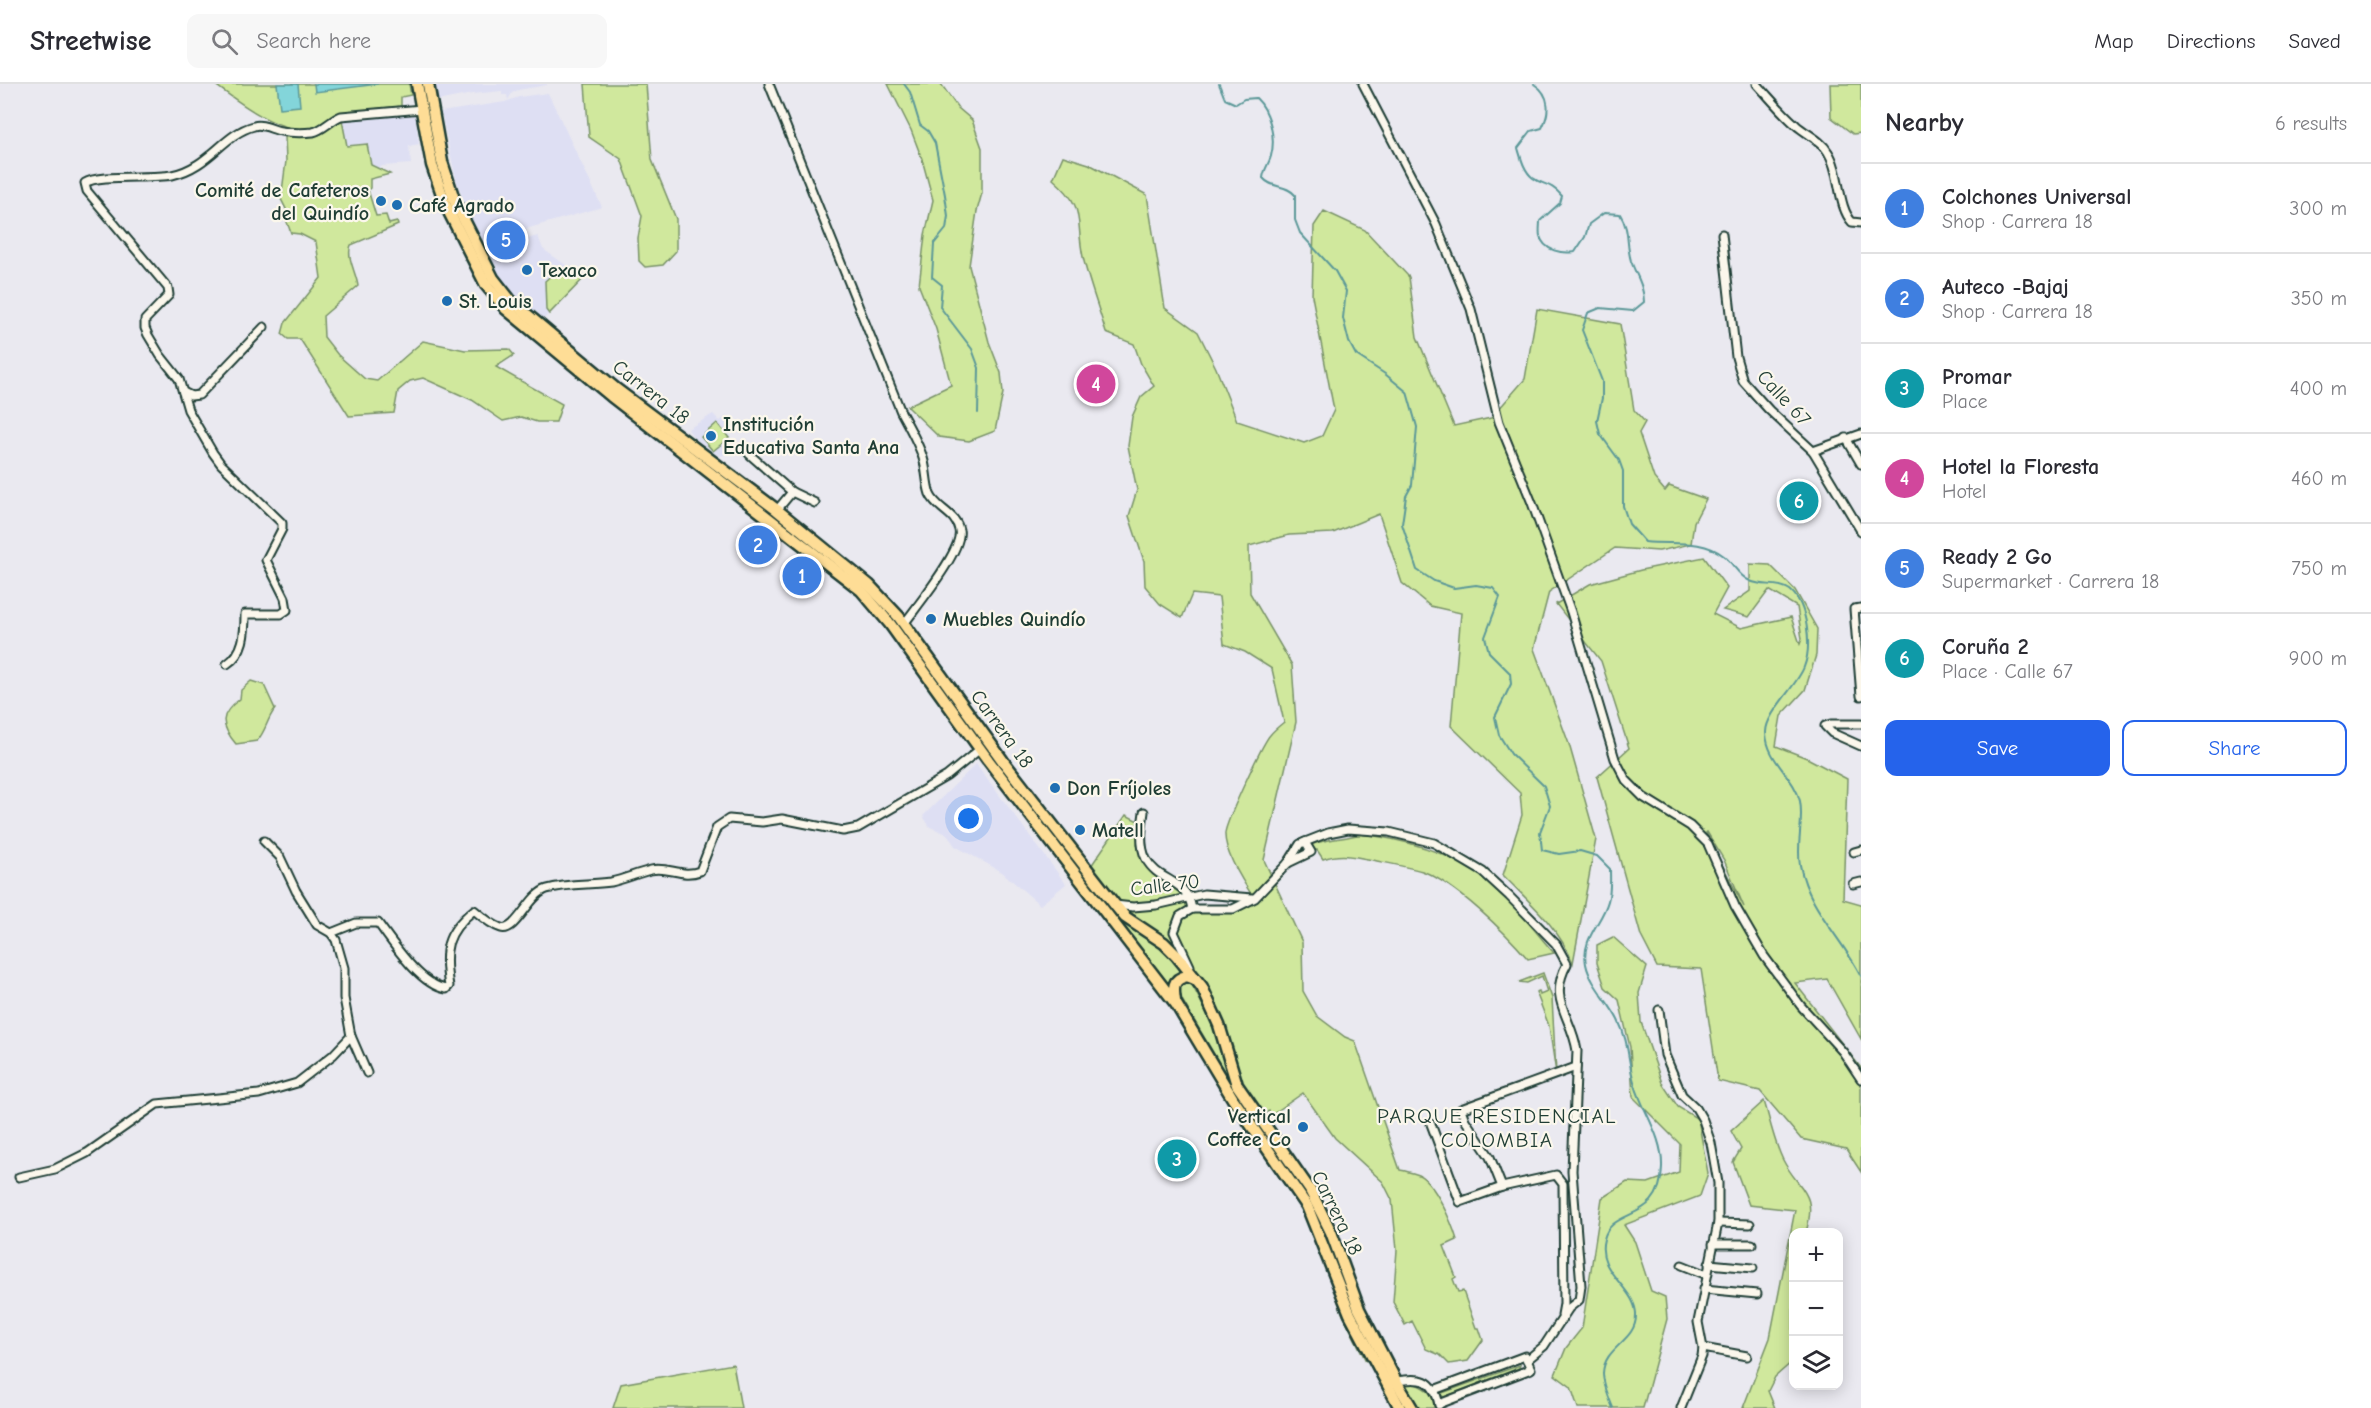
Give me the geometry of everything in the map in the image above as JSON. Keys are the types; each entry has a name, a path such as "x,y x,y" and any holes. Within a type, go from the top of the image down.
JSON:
{"main road":[{"path":"417,84 432,165 450,204"},
{"path":"428,84 450,204"},
{"name":"Carrera 18","path":"450,204 493,278 511,301 616,389 777,510 869,585 904,624 1003,761 1115,905 1131,921 1164,943 1177,956 1198,983 1219,1025 1232,1072 1241,1092 1310,1190 1331,1232 1359,1310 1412,1408"},
{"name":"Carrera 18","path":"450,204 486,285 506,309 619,403 861,590 890,624 980,749 1176,1004 1233,1099 1307,1206 1349,1311 1400,1408"},
{"path":"1176,1004 1174,985 1176,981 1184,976 1198,983"}],"street":[{"path":"769,84 901,412 924,460 930,494 935,502 956,521 960,530 959,540 952,557 904,624"},
{"path":"1363,84 1436,224 1471,309 1499,422 1532,503 1571,612 1615,759 1626,780 1643,797 1690,826 1708,844 1735,906 1764,956 1801,1006 1843,1052 1861,1079"},
{"path":"1757,84 1797,126 1828,150 1836,168 1849,219 1852,222 1861,223"},
{"path":"227,664 235,659 243,641 245,614 281,614 287,610 285,598 266,560 283,526 278,517 221,464 194,421 179,379 160,355 145,328 145,320 169,295 168,288 87,191 85,183 96,178 153,177 186,171 200,164 237,133 255,125 280,131 305,132 320,130 331,120 341,116 422,109"},
{"name":"Calle 67","path":"1722,234 1736,357 1743,381 1769,410 1813,452 1858,520 1861,531"},
{"path":"183,392 191,396 199,395 264,327"},
{"path":"1813,452 1861,434"},
{"path":"1846,438 1861,464"},
{"path":"749,454 792,492 815,503"},
{"path":"777,510 792,492"},
{"path":"1851,696 1861,695 1854,609 1861,608"},
{"path":"1861,724 1825,726 1832,733 1861,746"},
{"path":"331,933 356,923 378,923 428,982 446,989 449,986 445,959 446,947 462,921 474,910 500,928 507,928 514,924 531,899 543,890 610,882 638,876 651,870 692,874 700,871 717,826 729,819 762,822 782,819 843,831 858,828 946,776 980,749"},
{"path":"1144,812 1141,837 1145,858 1157,872 1178,885 1190,897 1192,909"},
{"path":"1198,983 1174,932 1180,916 1192,909 1233,909 1254,898 1288,863 1300,843 1348,829 1389,832 1434,843 1483,872 1556,944 1567,964 1560,978 1558,989 1575,1039 1572,1171 1581,1286 1579,1300 1569,1308 1544,1346 1527,1359"},
{"path":"264,841 280,857 296,891 317,925 331,933 336,940 344,968 344,998 351,1036 367,1073"},
{"path":"1288,863 1311,852 1305,842"},
{"name":"Calle 70","path":"1115,905 1144,906 1204,894 1254,898"},
{"path":"1659,1010 1669,1068 1682,1095 1700,1113 1711,1143 1718,1183 1718,1223 1697,1326 1702,1356 1681,1408"},
{"path":"19,1177 55,1169 87,1153 157,1104 259,1094 297,1083 333,1055 351,1036"},
{"path":"1502,1187 1490,1156 1465,1120 1461,1109 1576,1067"},
{"path":"1431,1124 1460,1202 1502,1187 1556,1175 1560,1178 1563,1184 1564,1304 1561,1319"},
{"path":"1718,1223 1750,1224"},
{"path":"1713,1244 1752,1244"},
{"path":"1709,1264 1753,1268"},
{"path":"1682,1265 1707,1275"},
{"path":"1704,1289 1757,1294"},
{"path":"1702,1348 1747,1356"},
{"path":"1396,1381 1418,1379 1426,1381 1434,1390 1439,1406 1531,1369 1525,1356 1434,1390"}],"shaded area":[{"path":"435,84 547,85 518,90 512,93 508,100 507,95 502,95 502,91 437,101"},
{"path":"548,93 602,207 491,239 494,248 538,236 543,249 584,278 541,322 514,298 496,275 472,225 456,179 441,112"},
{"path":"415,113 419,144 409,146 411,164 382,166 378,170 371,165 367,144 347,146 342,120"},
{"name":"Institución Educativa Santa Ana","path":"713,414 720,421 728,415 737,429 729,435 735,444 722,456 714,453 694,438 688,429"},
{"path":"976,764 1066,884 1040,905 1002,872 955,846 947,834 930,827 923,816"}],"green space":[{"path":"214,84 409,84 411,95 401,97 401,106 341,113 313,128 296,129 258,114"},
{"path":"585,84 646,84 652,160 676,219 676,251 663,265 645,267 639,261 638,238 642,216 621,159 589,137"},
{"path":"888,84 941,84 958,108 972,120 982,148 982,193 969,266 989,342 1001,373 1003,393 995,431 969,441 939,437 907,406 951,385 936,329 919,286 925,235 933,200 911,130"},
{"path":"1830,84 1861,84 1861,133 1853,134 1831,117"},
{"path":"342,120 347,146 367,144 371,165 390,174 370,179 368,190 376,216 386,215 389,224 397,222 398,225 351,245 350,260 358,286 323,316 324,337 338,355 365,379 377,381 423,341 465,350 509,349 514,355 496,367 562,404 556,422 537,422 521,417 503,421 472,400 423,378 410,381 398,391 394,413 349,416 300,339 288,339 282,334 285,323 321,278 316,242 300,234 291,233 287,222 288,213 281,199 286,161 285,136 317,136"},
{"path":"1063,156 1089,164 1147,195 1165,308 1198,332 1216,368 1237,421 1304,443 1322,436 1334,410 1312,296 1314,226 1324,211 1365,230 1409,277 1417,337 1454,426 1491,418 1525,379 1537,309 1620,324 1634,410 1645,422 1639,433 1654,478 1665,491 1669,486 1706,499 1694,522 1691,544 1659,551 1615,548 1549,592 1534,649 1569,744 1596,839 1573,963 1552,926 1503,875 1522,815 1520,793 1451,726 1461,613 1430,606 1402,583 1379,514 1333,533 1289,535 1249,546 1250,593 1292,665 1296,722 1264,860 1302,942 1303,991 1317,1016 1345,1037 1355,1041 1400,1170 1425,1179 1437,1195 1451,1224 1457,1240 1444,1246 1456,1277 1453,1279 1458,1292 1463,1291 1476,1328 1479,1328 1483,1340 1468,1361 1449,1364 1440,1355 1426,1349 1412,1321 1405,1325 1393,1302 1397,1250 1392,1200 1383,1182 1335,1138 1303,1093 1270,1116 1269,1111 1262,1114 1241,1083 1199,977 1180,941 1177,932 1182,918 1193,912 1234,912 1256,901 1231,859 1225,833 1260,753 1270,735 1284,722 1272,669 1245,652 1224,644 1219,597 1192,594 1182,618 1160,604 1145,586 1144,561 1129,516 1137,490 1128,446 1132,417 1141,397 1154,386 1141,364 1134,344 1106,333 1083,257 1075,206 1064,189 1053,179"},
{"path":"572,268 584,278 549,314 546,310 545,281 558,269 566,275"},
{"path":"717,423 729,438 713,451 701,437"},
{"path":"1704,557 1727,588 1713,614 1741,628 1791,617 1800,644 1802,639 1797,607 1769,590 1749,617 1723,610 1750,591 1750,564 1770,565 1795,590 1817,629 1816,655 1805,690 1781,716 1776,746 1807,758 1847,779 1843,899 1861,904 1861,1039 1827,979 1795,983 1861,1068 1861,1172 1846,1149 1801,1139 1760,1091 1718,1081 1701,969 1657,967 1641,936 1597,777 1629,748 1601,661 1556,604 1590,584 1641,570","holes":["1707,832 1724,860 1744,907"]},
{"path":"251,681 264,685 275,709 257,741 236,744 227,731 225,715 240,699 241,690"},
{"path":"1126,815 1140,822 1139,836 1144,857 1157,872 1185,895 1157,902 1119,903 1091,866"},
{"path":"1361,834 1422,847 1450,858 1477,873 1499,891 1554,953 1528,959 1493,922 1464,897 1422,871 1350,856 1323,859 1311,845"},
{"path":"1188,901 1188,908 1176,918 1173,929 1181,955 1126,910"},
{"path":"1116,918 1161,947 1185,974 1171,987"},
{"path":"1613,937 1647,967 1639,993 1641,1022 1662,1083 1678,1107 1698,1119 1708,1173 1700,1196 1624,1225 1635,1242 1651,1291 1665,1297 1667,1319 1643,1408 1578,1408 1571,1387 1555,1375 1566,1348 1582,1328 1602,1198 1627,1182 1648,1183 1679,1172 1680,1144 1633,1097 1630,1047 1619,1000 1605,987 1597,963 1597,945"},
{"path":"1543,973 1552,998 1556,1073 1549,1026 1536,992 1539,991 1540,995 1547,992 1542,976 1527,983 1519,982"},
{"path":"1190,981 1214,1027 1230,1078 1178,993 1178,983"},
{"path":"1764,1101 1783,1160 1808,1199 1810,1208 1807,1228 1791,1228 1795,1210 1749,1205 1733,1162 1741,1149 1731,1131"},
{"path":"1789,1241 1789,1365 1775,1377 1768,1391 1775,1408 1743,1408 1770,1338"},
{"path":"1319,1248 1351,1326 1368,1360 1366,1361 1343,1315"},
{"path":"733,1364 741,1408 613,1408 621,1384"},
{"path":"1520,1365 1519,1368 1444,1397 1441,1395 1442,1393"},
{"path":"1413,1383 1428,1392 1433,1398 1434,1408 1416,1408 1401,1385"}],"water":[{"path":"277,84 298,84 300,106 280,108"},
{"path":"314,84 378,84 315,92"}],"waterway":[{"path":"904,84 910,92 920,125 928,131 935,143 948,216 946,229 934,244 932,277 942,285 940,307 972,349 979,368 978,413"},
{"path":"1219,84 1225,99 1236,104 1244,99 1256,98 1261,103 1271,125 1273,141 1271,156 1263,178 1295,195 1295,220 1300,233 1335,271 1346,291 1343,318 1349,342 1356,355 1407,392 1417,427 1412,485 1406,496 1402,524 1417,570 1434,581 1454,588 1476,585 1493,588 1500,597 1485,637 1489,652 1510,673 1511,684 1495,717 1499,735 1511,754 1544,786 1550,806 1540,832 1542,850 1559,854 1580,851 1597,856 1610,869 1609,897 1586,947 1586,964 1591,979 1622,1029 1638,1095 1659,1145 1662,1167 1660,1185 1654,1198 1636,1212 1616,1222 1604,1239 1605,1261 1630,1297 1635,1306 1636,1316 1631,1332 1605,1364 1604,1382 1613,1408"},
{"path":"1534,84 1544,93 1547,116 1542,128 1531,131 1518,148 1527,172 1554,188 1562,196 1560,203 1540,221 1542,241 1554,250 1575,252 1585,237 1589,224 1604,213 1620,214 1627,231 1631,261 1643,291 1644,302 1633,311 1600,308 1588,313 1582,330 1602,381 1602,398 1597,421 1600,434 1619,460 1623,471 1623,506 1629,524 1645,542 1696,544 1715,550 1746,579 1790,590 1801,606 1808,638 1804,667 1771,717 1766,733 1771,752 1797,792 1800,801 1799,857 1804,881 1818,909 1861,976"}],"place":[{"name":"Comité de Cafeteros del Quindío","path":"381,201"},
{"name":"Café Agrado","path":"397,205"},
{"name":"Ready 2 Go","path":"506,240"},
{"name":"Texaco","path":"527,270"},
{"name":"St. Louis","path":"447,301"},
{"name":"Hotel la Floresta","path":"1096,384"},
{"name":"Institución Educativa Santa Ana","path":"711,436"},
{"name":"Coruña 2","path":"1799,501"},
{"name":"Auteco -Bajaj","path":"758,545"},
{"name":"Colchones Universal","path":"802,576"},
{"name":"Muebles Quindío","path":"931,619"},
{"name":"Don Fríjoles","path":"1055,788"},
{"name":"Matell","path":"1080,830"},
{"name":"Vertical Coffee Co","path":"1303,1127"},
{"name":"Promar","path":"1177,1159"}],"district":[{"name":"PARQUE RESIDENCIAL COLOMBIA","path":"1497,1128"}]}
